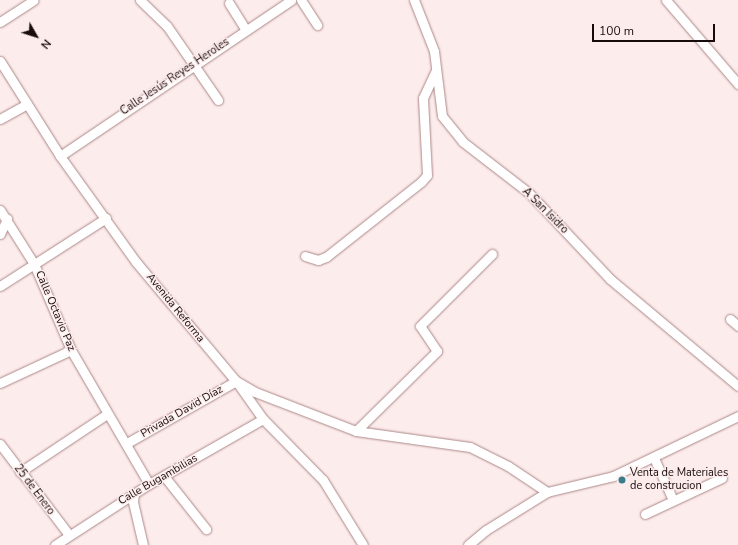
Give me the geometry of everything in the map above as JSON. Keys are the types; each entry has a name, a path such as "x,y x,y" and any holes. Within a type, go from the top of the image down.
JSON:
{"street":[{"path":"0,22 34,0"},
{"path":"140,0 167,26 192,65 218,100"},
{"name":"Calle Jesús Reyes Heroles","path":"60,156 192,65 291,0"},
{"path":"302,0 317,26"},
{"name":"A San Isidro","path":"414,0 434,51 442,116 462,142 529,193 610,279 738,386"},
{"path":"666,0 738,84"},
{"path":"229,3 246,30"},
{"name":"Avenida Reforma","path":"0,60 60,156 141,268 236,381 263,419 323,480 363,545"},
{"path":"305,256 318,260 326,257 421,182 427,175 423,98 436,69"},
{"path":"0,119 27,104"},
{"name":"Calle Octavio Paz","path":"0,210 34,264 70,350 107,414 127,444 149,484"},
{"path":"0,286 106,218"},
{"path":"0,234 6,219"},
{"path":"356,431 437,352 420,326 492,254"},
{"path":"730,319 738,326"},
{"path":"0,383 70,350"},
{"path":"236,381 255,392 356,431 470,447 508,466 547,492"},
{"name":"Privada David Díaz","path":"127,444 236,381"},
{"path":"20,472 107,414"},
{"path":"468,545 486,530 547,492 613,476 654,458 738,416"},
{"name":"Calle Bugambilias","path":"55,545 134,493 263,419"},
{"name":"25 de Enero","path":"0,444 69,535"},
{"path":"654,458 673,500"},
{"path":"164,476 206,529"},
{"path":"645,514 722,478"},
{"path":"134,493 134,502 143,545"}],"place":[{"name":"Venta de Materiales de construcion","path":"622,480"}]}
